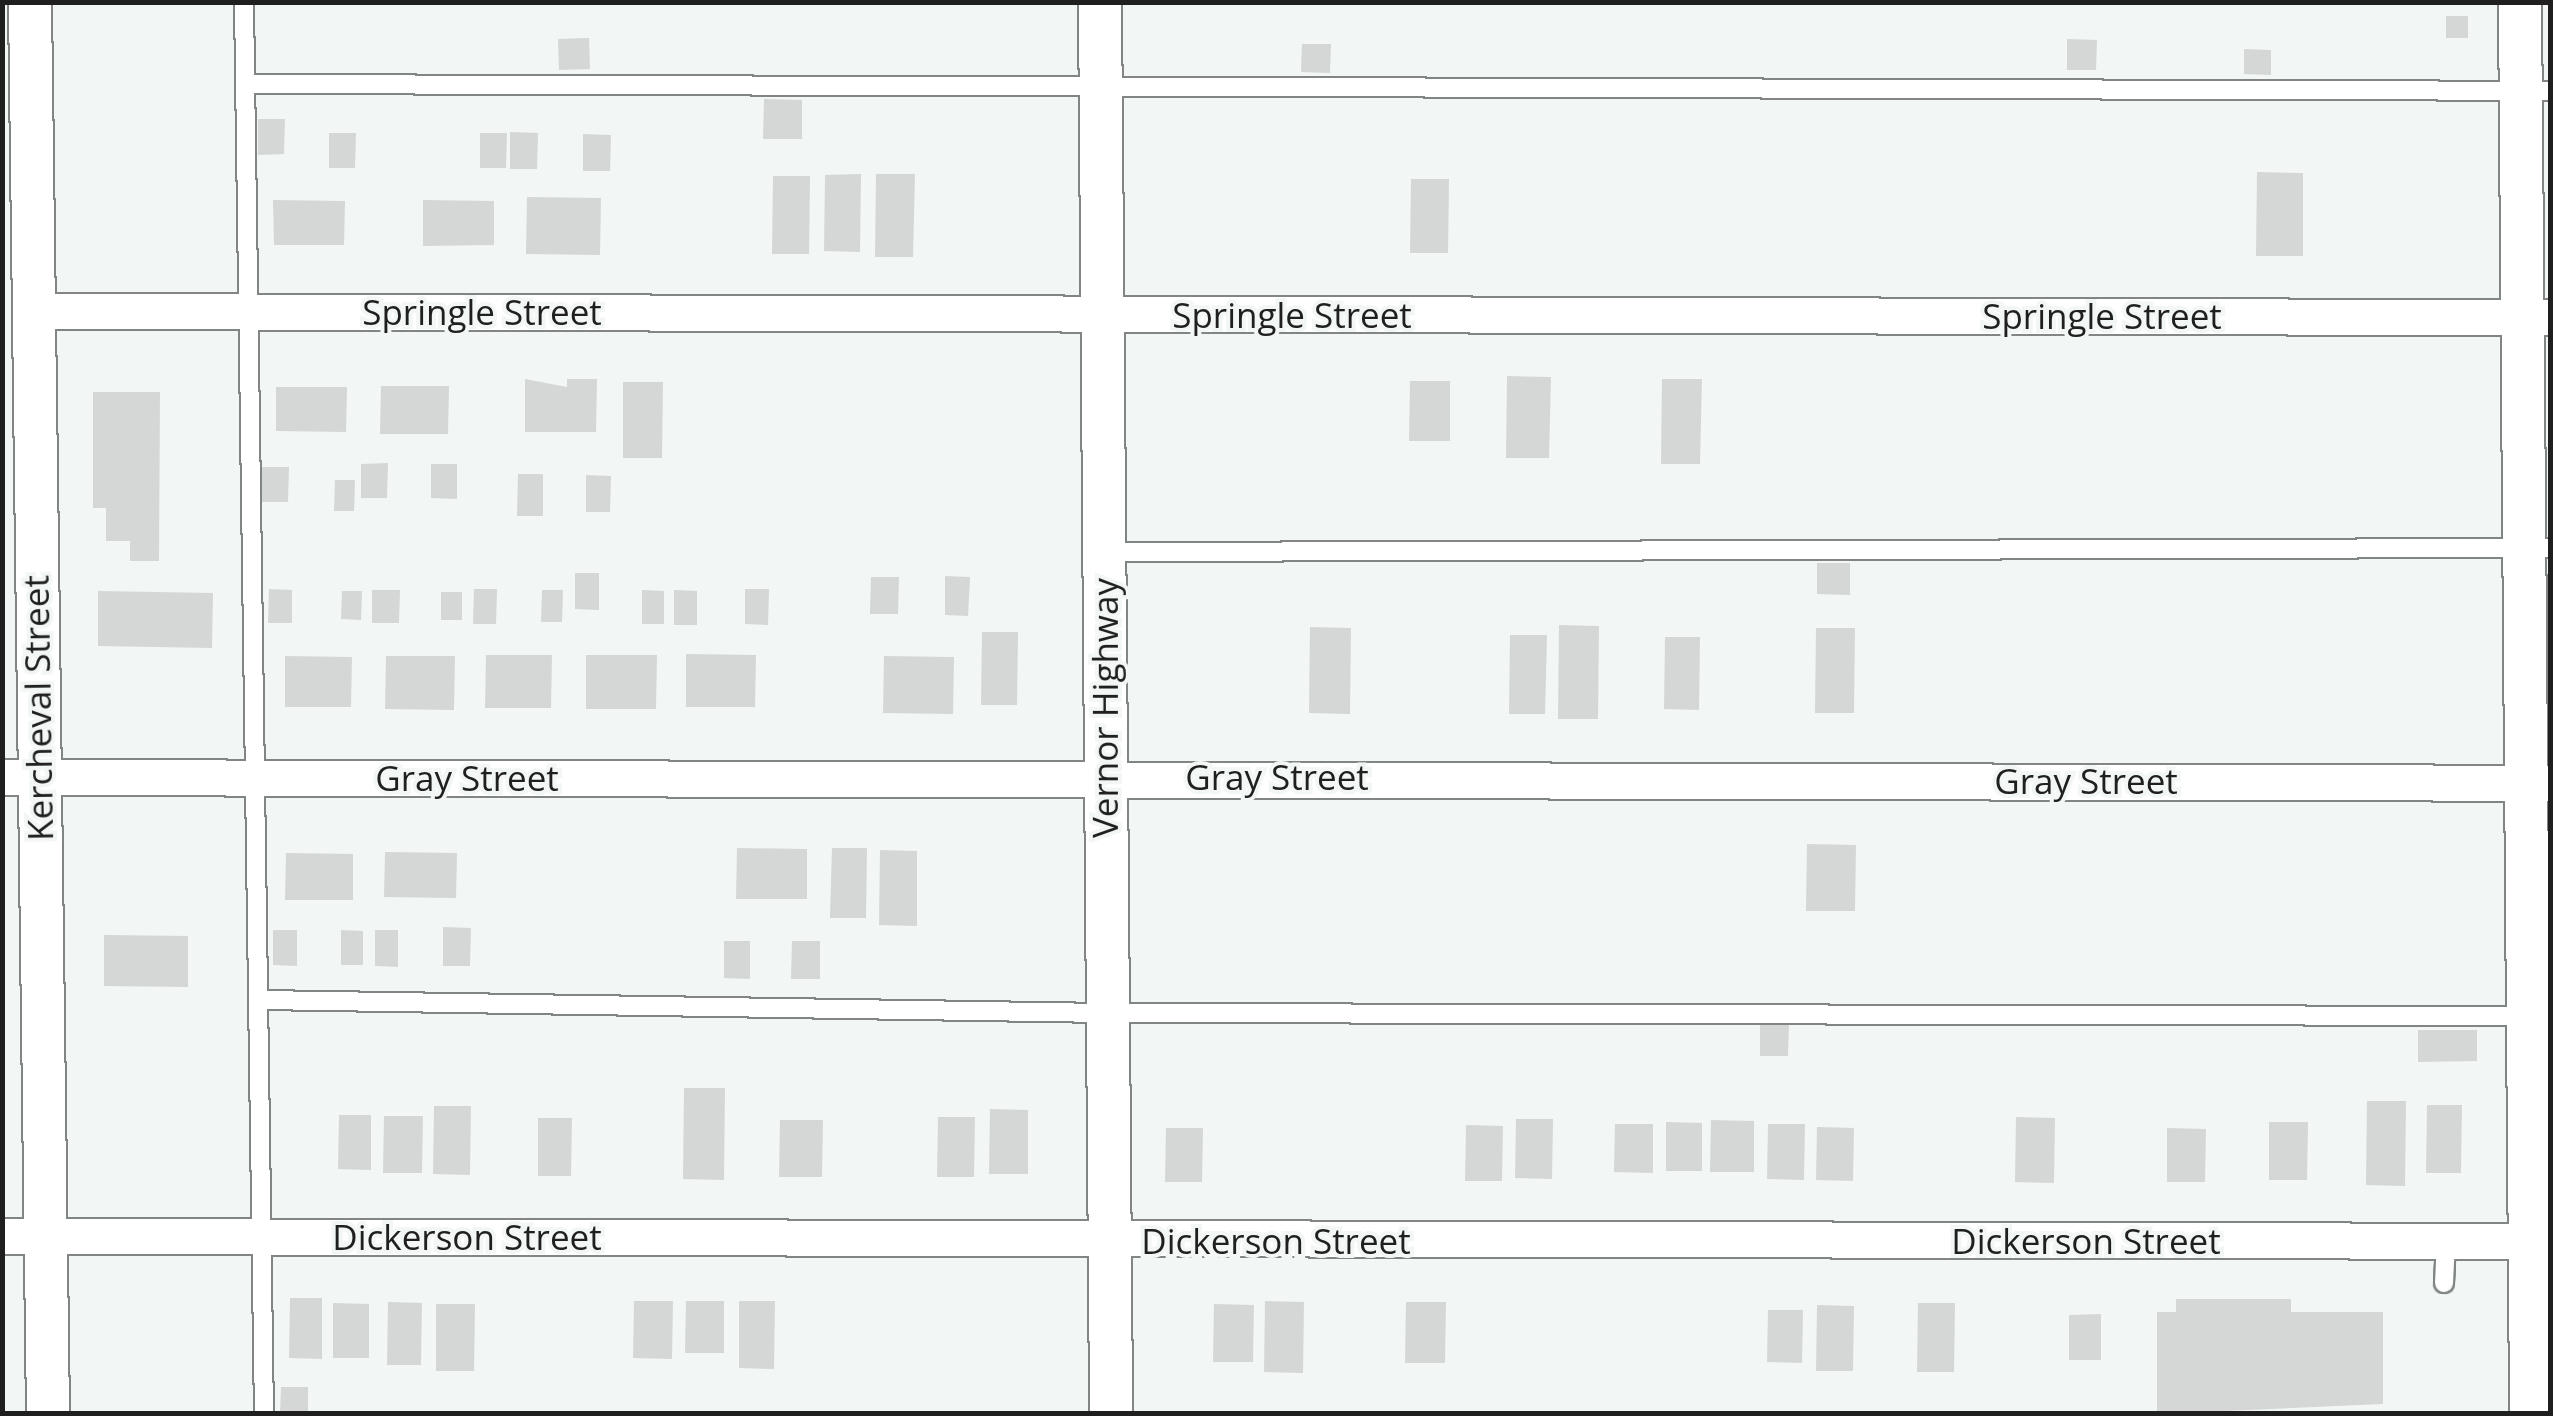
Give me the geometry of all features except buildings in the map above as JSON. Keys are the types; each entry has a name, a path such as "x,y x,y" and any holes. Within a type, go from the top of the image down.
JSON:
{"street":[{"name":"Kercheval Street","path":"30,2 33,311 21,777 46,1236 48,1414"},
{"name":"Vernor Highway","path":"1100,2 1111,1414"},
{"path":"2520,2 2536,91 2540,1241 2532,1414"},
{"name":"Springle Street","path":"33,311 2537,317"},
{"name":"Gray Street","path":"21,777 1106,776 2538,782"},
{"name":"Dickerson Street","path":"2,1236 2540,1241"}],"lane":[{"path":"244,2 264,1414"},
{"path":"244,84 1101,91 2536,91"},
{"path":"1104,552 2538,548"},
{"path":"260,1000 1108,1014 2539,1016"},
{"path":"2444,1283 2446,1241"}]}
